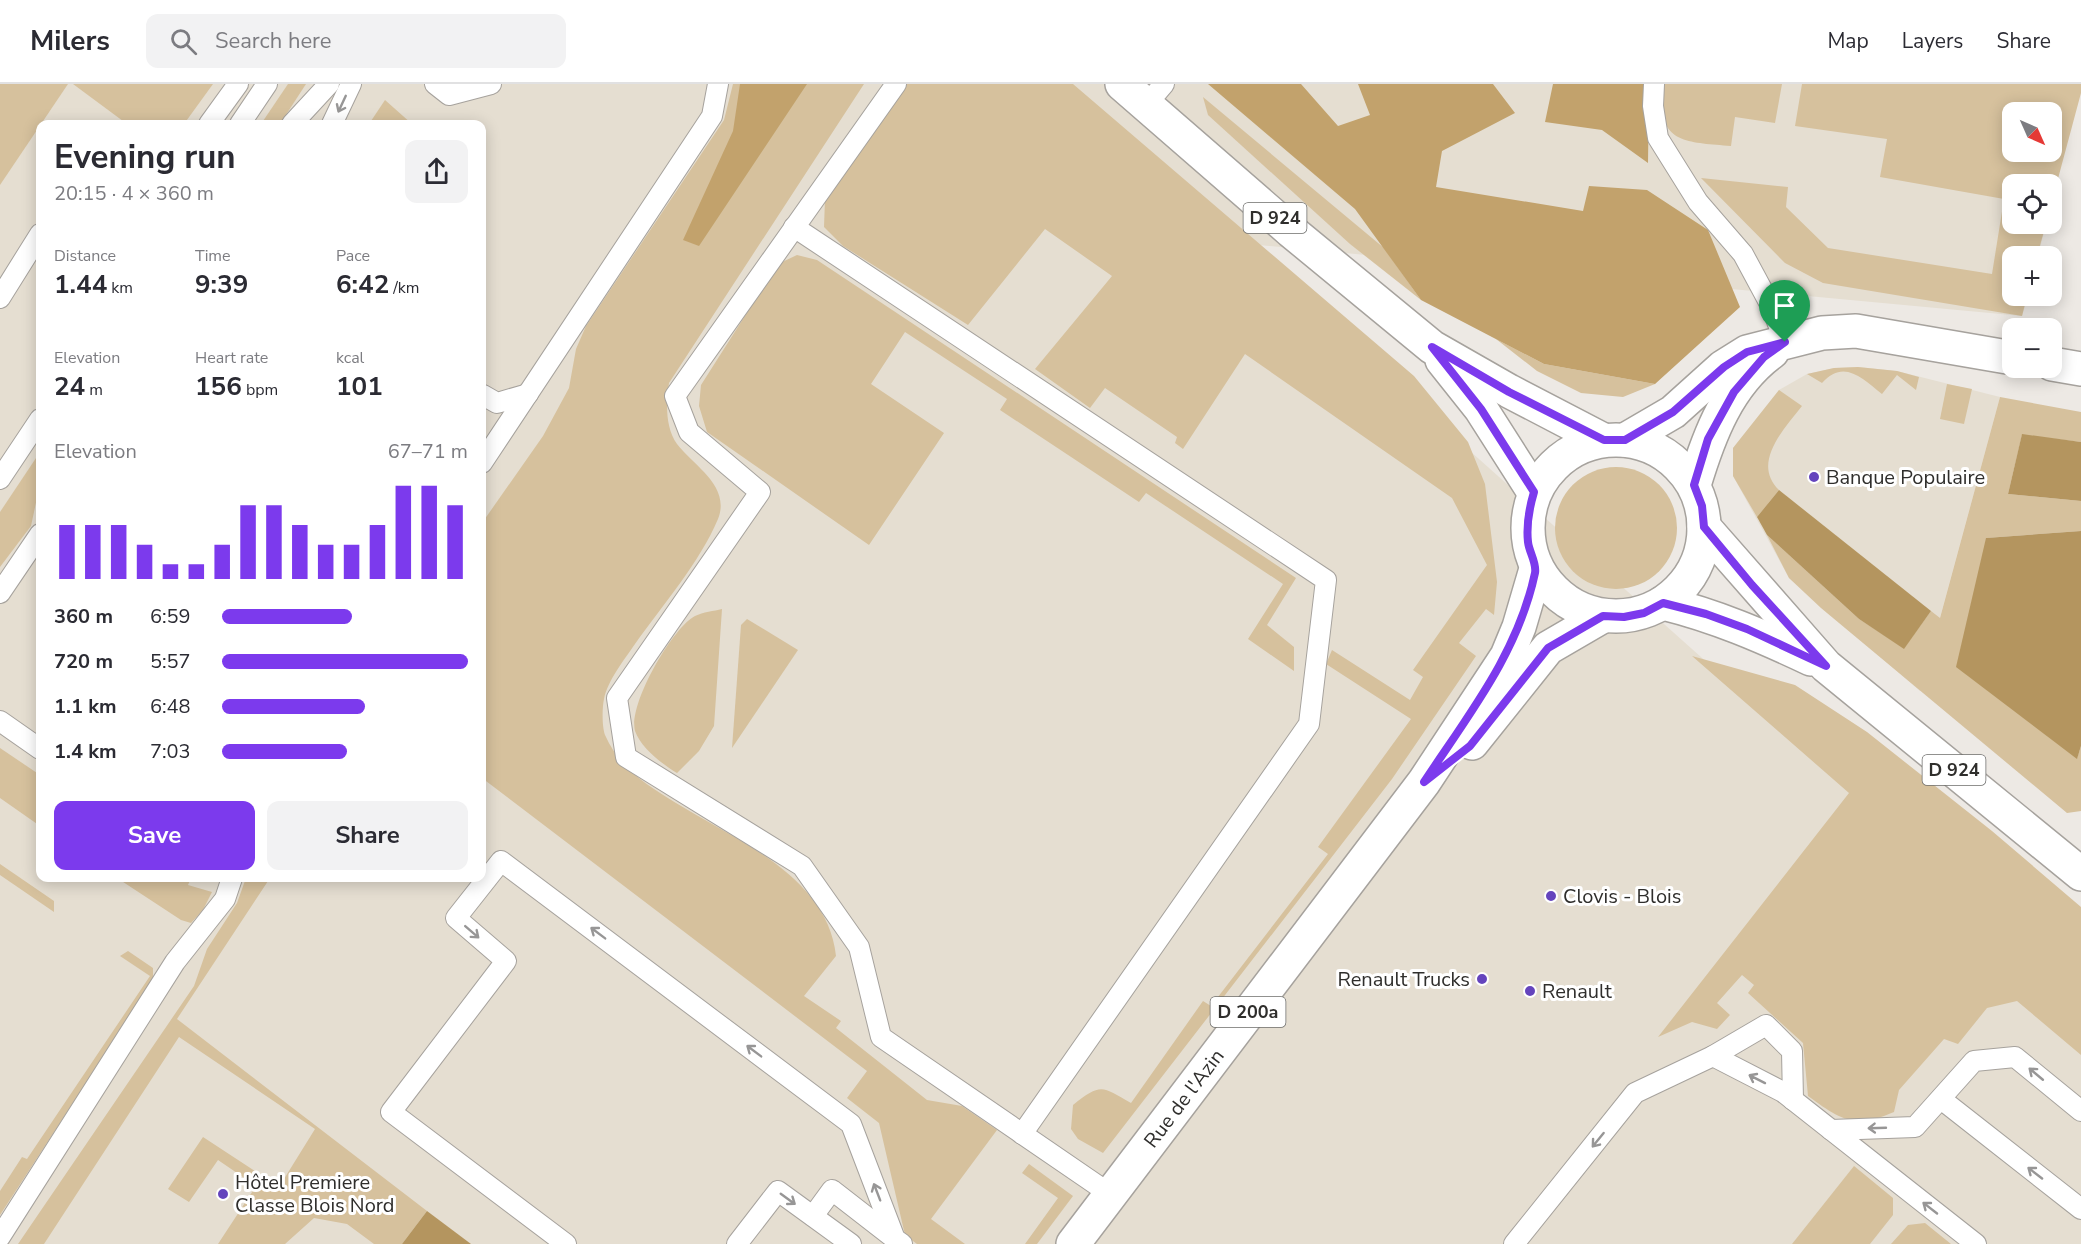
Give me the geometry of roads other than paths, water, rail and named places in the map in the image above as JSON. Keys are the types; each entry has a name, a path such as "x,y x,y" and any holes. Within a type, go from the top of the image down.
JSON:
{"main road":[{"name":"D 924","path":"1122,84 1155,95 1291,231 1432,347 1509,392 1614,440 1664,452 1681,468 1694,485 1702,506 1704,527 1700,557 1686,583 1663,603 1644,613 1624,617 1603,616 1576,608 1553,592 1536,569 1528,544 1527,527 1534,492 1551,467 1575,449 1614,440"},
{"path":"1614,440 1673,412 1724,367 1747,352 1822,333 1856,331 2002,356"},
{"path":"1694,485 1708,439 1734,392 1764,357 1785,342"},
{"name":"D 924","path":"1432,347 1481,409 1534,492"},
{"path":"2062,366 2081,369"},
{"name":"D 924","path":"1704,527 1752,585 1826,666 2081,874"},
{"name":"Rue de l'Azin","path":"1073,1244 1424,782 1507,656 1519,627 1536,569"},
{"name":"D 924","path":"1663,603 1706,614 1747,629 1826,666"},
{"name":"Rue de l'Azin","path":"1424,782 1470,746 1548,648 1603,616"}],"lane":[{"path":"212,120 238,84"},
{"path":"243,120 267,84"},
{"path":"295,120 328,84"},
{"path":"334,120 351,84"},
{"path":"435,84 449,95 491,84"},
{"path":"486,457 712,116 718,84"},
{"path":"896,84 675,396 689,432 760,492 617,698 626,757 802,866 859,947 881,1037 1110,1194"},
{"path":"1654,84 1653,106 1658,138 1698,202 1743,254 1771,306 1785,342"},
{"path":"794,227 1326,580 1309,724 1022,1134"},
{"path":"0,298 36,240"},
{"path":"486,397 497,403 528,394"},
{"path":"0,479 36,425"},
{"path":"0,593 36,540"},
{"path":"0,721 36,746"},
{"path":"486,880 501,861 851,1124 899,1242"},
{"path":"0,1238 175,962 225,899 231,882"},
{"path":"484,882 456,918 506,961 391,1112 566,1244"},
{"path":"1515,1244 1635,1093 1713,1056 1766,1025 1792,1051 1793,1100"},
{"path":"1713,1056 1793,1100 1976,1244"},
{"path":"1831,1130 1915,1127 1974,1061 2015,1057 2081,1111"},
{"path":"1941,1099 2081,1209"},
{"path":"813,1216 832,1190 899,1242"},
{"path":"737,1244 778,1191 851,1244"}],"place":[{"name":"Banque Populaire","path":"1814,477"},
{"name":"Clovis - Blois","path":"1551,896"},
{"name":"Renault Trucks","path":"1482,979"},
{"name":"Renault","path":"1530,991"},
{"name":"Hôtel Premiere Classe Blois Nord","path":"223,1194"}]}
